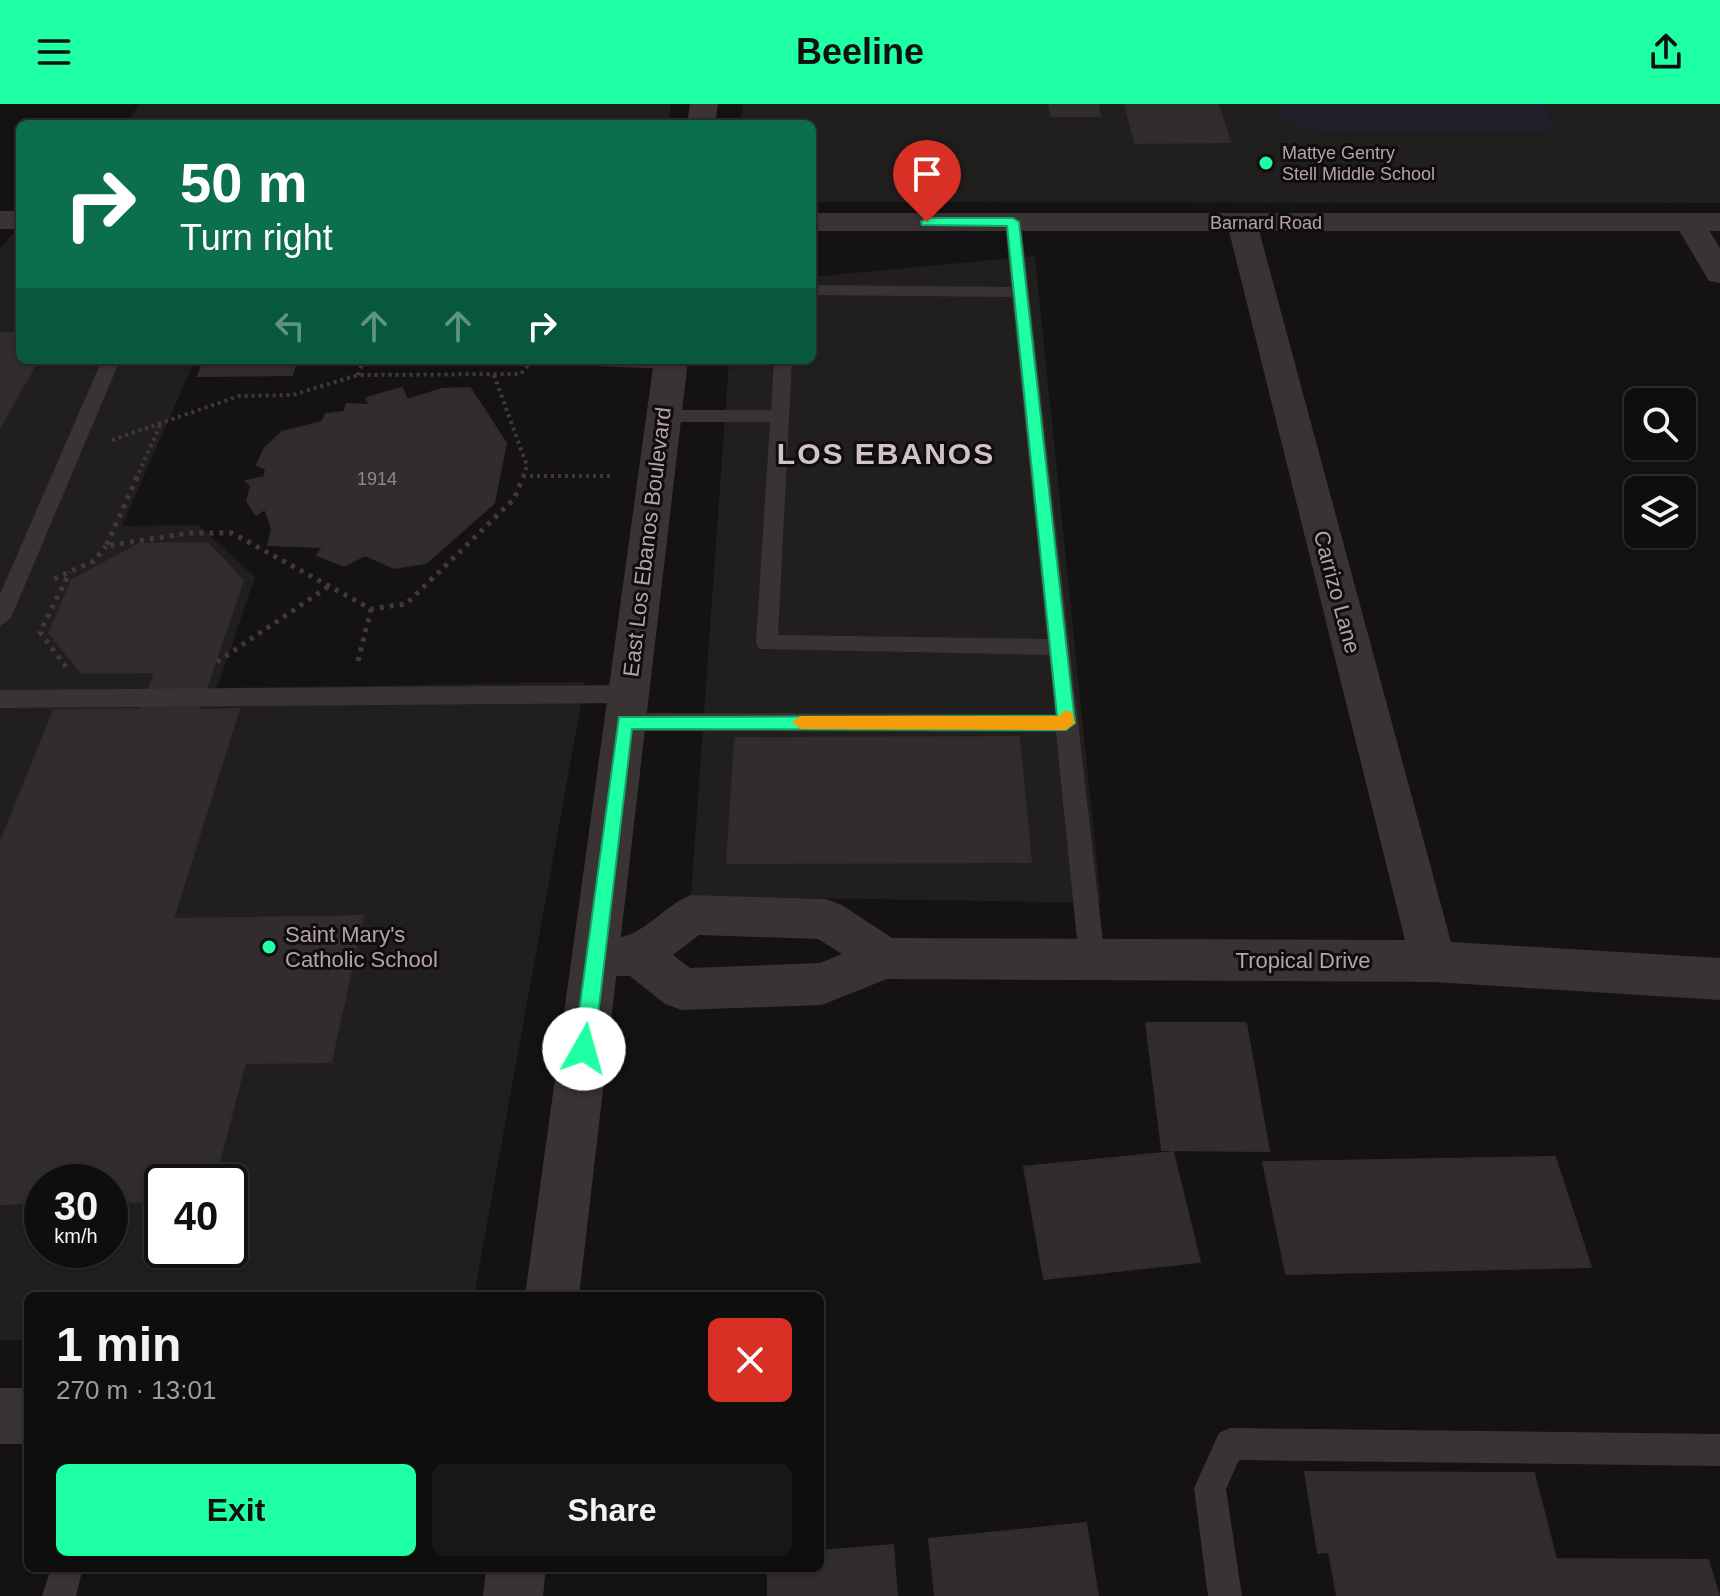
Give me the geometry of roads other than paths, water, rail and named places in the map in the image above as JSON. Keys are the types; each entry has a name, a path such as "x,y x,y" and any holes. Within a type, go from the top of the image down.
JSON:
{"street":[{"name":"Barnard Road","path":"816,222 1720,222"},
{"path":"1689,222 1720,274"},
{"name":"Carrizo Lane","path":"1242,223 1433,961"},
{"name":"East Los Ebanos Boulevard","path":"553,1292 617,956 626,708 671,364"},
{"path":"617,956 691,915 826,919 885,958"},
{"name":"Tropical Drive","path":"617,956 682,989 822,984 885,958 1433,961 1720,979"},
{"path":"0,1416 24,1416"},
{"path":"513,1596 516,1572"}],"lane":[{"path":"1013,222 1092,959"},
{"path":"816,290 1021,292"},
{"path":"4,608 109,364"},
{"path":"783,364 767,643 1059,647"},
{"path":"663,416 780,416"},
{"path":"0,699 626,708 1066,723"},
{"path":"1225,1596 1210,1488 1230,1444 1720,1450"},
{"path":"59,1596 66,1572"}],"place":[{"name":"Mattye Gentry Stell Middle School","path":"1266,163"},
{"name":"Saint Mary's Catholic School","path":"269,947"}],"district":[{"name":"LOS EBANOS","path":"886,453"}]}
